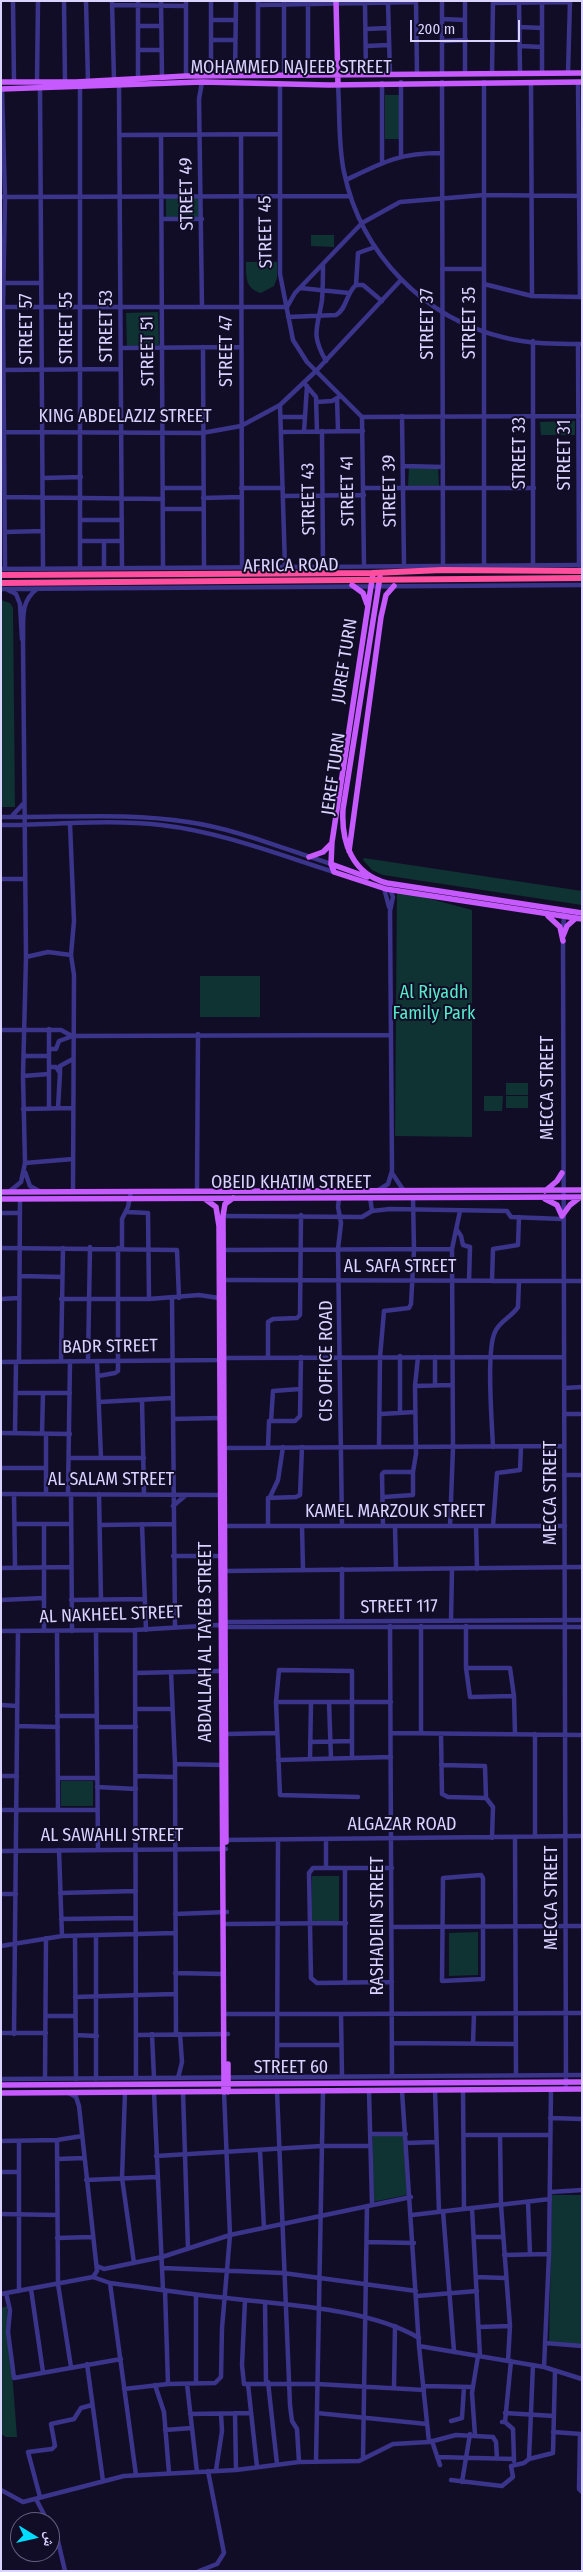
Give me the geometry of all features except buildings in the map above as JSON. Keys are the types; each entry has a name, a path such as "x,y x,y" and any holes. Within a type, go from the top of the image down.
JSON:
{"highway":[{"path":"267,574 274,567"},
{"path":"561,571 579,567"},
{"name":"AFRICA ROAD","path":"2,587 376,579 561,571 579,567"},
{"path":"186,574 186,582"},
{"name":"AFRICA ROAD","path":"1,575 267,574 376,579 582,578"},
{"path":"535,585 544,578"},
{"path":"266,582 275,587"}],"main road":[{"path":"336,2 338,85"},
{"name":"MOHAMMED NAJEEB STREET","path":"2,87 14,82 88,82 186,76 582,73"},
{"name":"MOHAMMED NAJEEB STREET","path":"2,87 40,89 202,82 338,85 401,82 580,82"},
{"name":"JUREF TURN","path":"334,872 331,864 332,842 367,611 376,579"},
{"name":"JEREF TURN","path":"373,879 357,866 342,831 343,809 376,579"},
{"path":"352,585 363,593 367,611"},
{"path":"349,851 380,628 386,595 394,586"},
{"path":"309,857 325,851 332,842"},
{"path":"331,864 373,879 564,914 579,919"},
{"path":"334,872 387,889 544,914 582,913"},
{"path":"544,914 556,922 563,938"},
{"path":"563,938 568,926 579,919"},
{"path":"545,1191 557,1181 562,1173"},
{"name":"OBEID KHATIM STREET","path":"1,1192 582,1190"},
{"path":"293,1191 296,1194 293,1198"},
{"path":"305,1191 301,1195 305,1198"},
{"name":"ABDALLAH AL TAYEB STREET","path":"224,1840 220,1556 224,1448 220,1216 225,1204 233,1198"},
{"path":"543,1198 557,1205 562,1218"},
{"path":"562,1218 570,1205 581,1198"},
{"name":"OBEID KHATIM STREET","path":"1,1199 581,1198"},
{"path":"205,1199 216,1207 220,1216"},
{"name":"ABDALLAH AL TAYEB STREET","path":"220,1216 224,1250 219,1298 222,1359 220,1418 222,1495 225,1526 221,1671 226,1734 223,1974 226,2014"},
{"name":"ABDALLAH AL TAYEB STREET","path":"225,1912 227,1924 226,2092"},
{"name":"STREET 60","path":"1,2085 116,2081 303,2079 566,2078 582,2082"},
{"path":"390,2091 391,2079"},
{"name":"STREET 60","path":"1,2093 582,2089"}],"street":[{"path":"13,1 14,82"},
{"path":"37,82 38,1"},
{"path":"64,1 65,82"},
{"path":"86,1 88,82"},
{"path":"211,1 211,76"},
{"path":"235,76 236,1"},
{"path":"258,76 258,3 336,2 416,1 417,74"},
{"path":"442,1 442,74"},
{"path":"465,1 465,73"},
{"path":"388,2 390,74"},
{"path":"492,74 493,2 570,2 568,73"},
{"path":"519,2 520,73"},
{"path":"542,2 542,73"},
{"path":"114,80 112,3 186,4 186,76"},
{"path":"138,3 138,78"},
{"path":"284,3 284,76"},
{"path":"308,3 308,76"},
{"path":"365,3 366,74"},
{"path":"161,4 162,77"},
{"path":"442,19 465,20"},
{"path":"211,20 236,20"},
{"path":"138,26 161,26"},
{"path":"520,27 542,28"},
{"path":"366,29 389,28"},
{"path":"211,40 235,40"},
{"path":"442,40 466,40"},
{"path":"366,46 389,45"},
{"path":"520,46 542,47"},
{"path":"138,50 161,50"},
{"name":"STREET 49","path":"202,82 199,99 202,306"},
{"path":"401,82 401,156"},
{"name":"STREET 37","path":"442,82 443,565"},
{"name":"STREET 35","path":"484,82 483,331 486,417 484,565"},
{"path":"531,82 532,296"},
{"path":"484,284 532,296 581,297 580,82"},
{"name":"STREET 45","path":"280,83 280,274 295,345 301,356 339,397 362,417"},
{"path":"382,83 382,161"},
{"name":"STREET 53","path":"119,85 122,568"},
{"path":"338,85 342,158 350,196 375,247 400,281 441,312 483,331 533,342 580,344"},
{"path":"2,87 3,568"},
{"name":"STREET 55","path":"80,88 80,568"},
{"name":"STREET 57","path":"40,89 43,568"},
{"name":"STREET 51","path":"161,134 163,568"},
{"path":"120,135 279,134"},
{"name":"STREET 47","path":"242,135 242,566"},
{"path":"346,180 382,161 401,156 441,153"},
{"path":"3,197 350,196"},
{"path":"2,307 287,307 300,288 362,223 400,202 484,196 580,196"},
{"path":"162,219 202,218"},
{"path":"288,316 319,316 339,313 349,293 356,285 358,254 375,247"},
{"path":"323,264 323,292 315,331 318,348 326,361"},
{"path":"442,269 484,269"},
{"name":"KING ABDELAZIZ STREET","path":"3,432 202,433 241,426 280,405 305,385 400,281"},
{"path":"3,283 41,283"},
{"path":"356,285 363,285 382,301"},
{"path":"300,288 323,292 349,293"},
{"name":"STREET 33","path":"533,342 533,565"},
{"name":"STREET 31","path":"579,567 580,344"},
{"path":"203,347 202,509 204,567"},
{"path":"121,348 241,347"},
{"path":"2,370 121,369"},
{"path":"305,385 316,396 316,404"},
{"path":"304,432 305,385"},
{"path":"305,407 339,397 338,431"},
{"name":"STREET 43","path":"316,404 323,496 323,566"},
{"path":"280,405 285,567"},
{"name":"STREET 39","path":"402,416 405,488 404,565"},
{"path":"362,417 579,416"},
{"path":"281,417 304,417"},
{"name":"STREET 41","path":"362,417 364,566"},
{"path":"282,432 362,431"},
{"path":"404,466 443,466"},
{"path":"43,478 81,477"},
{"path":"163,488 202,488"},
{"path":"241,488 283,488"},
{"path":"364,488 534,488"},
{"path":"283,496 364,495"},
{"path":"4,499 43,497 163,499"},
{"path":"203,498 241,498"},
{"path":"163,509 202,509"},
{"path":"80,520 122,520"},
{"path":"4,535 43,532"},
{"path":"80,541 122,540"},
{"path":"104,541 104,568"},
{"name":"AFRICA ROAD","path":"3,568 404,565 579,567"},
{"name":"AFRICA ROAD","path":"2,587 36,589 115,585 275,587 352,585 376,579 394,586 582,584"},
{"path":"2,587 12,591 18,599 23,642"},
{"path":"36,589 28,595 25,603 23,642 26,957 23,1109 25,1170 30,1186 42,1193"},
{"path":"9,817 20,810 24,803"},
{"path":"1,817 130,817 198,824 331,864"},
{"path":"130,817 130,823"},
{"path":"1,825 130,823 197,830 334,872"},
{"path":"70,824 74,921 71,955 74,976 72,1036 73,1192"},
{"path":"197,830 198,824"},
{"path":"1,879 25,879"},
{"path":"376,1191 388,1184 392,1171 390,911 387,889"},
{"name":"MECCA STREET","path":"564,914 562,1218 566,1620 566,2089"},
{"path":"26,957 48,952 71,955"},
{"path":"1,1030 49,1029 60,1030 72,1036 198,1034 391,1035"},
{"path":"49,1029 49,1108"},
{"path":"197,1192 198,1034"},
{"path":"49,1049 56,1049 59,1041 69,1036 72,1043"},
{"path":"24,1056 49,1056"},
{"path":"58,1108 60,1066 72,1059"},
{"path":"49,1067 56,1067 60,1073"},
{"path":"24,1076 49,1074"},
{"path":"23,1109 73,1108"},
{"path":"25,1163 73,1159"},
{"path":"9,1192 21,1182 25,1170"},
{"path":"392,1171 404,1191"},
{"path":"98,1376 116,1372 118,1361 122,1219 127,1212 131,1191"},
{"path":"370,1197 372,1212"},
{"name":"CIS OFFICE ROAD","path":"339,1198 338,1207 341,1216 338,1249 340,1281 342,1526"},
{"path":"394,1198 394,1209"},
{"path":"379,1446 381,1414 380,1357 384,1311 390,1308 410,1307 414,1250 413,1198"},
{"path":"15,1433 20,1276 20,1199"},
{"path":"220,1216 300,1215 362,1217 372,1212 394,1209 507,1211 510,1217 562,1218"},
{"path":"450,1526 453,1448 452,1249 460,1211"},
{"path":"127,1212 148,1213 149,1299"},
{"path":"1,1213 20,1213"},
{"path":"268,1358 268,1322 273,1319 299,1317 300,1215"},
{"path":"492,1281 493,1249 518,1245 519,1217"},
{"path":"457,1230 463,1245 470,1247 469,1281"},
{"path":"1,1248 149,1248 177,1250 178,1298"},
{"path":"61,1361 63,1248"},
{"path":"88,1361 90,1248"},
{"path":"224,1250 300,1248 452,1249"},
{"path":"20,1276 62,1277"},
{"name":"AL SAFA STREET","path":"222,1280 299,1282 413,1280 582,1281"},
{"path":"492,1448 491,1357 493,1336 497,1326 518,1307 519,1282"},
{"path":"62,1299 149,1299 199,1295 219,1298"},
{"path":"1,1299 19,1298"},
{"path":"172,1298 174,1627"},
{"path":"400,1356 400,1413"},
{"name":"BADR STREET","path":"1,1362 400,1356 564,1357"},
{"path":"384,1497 413,1495 416,1447 415,1386 418,1356"},
{"path":"271,1421 298,1419 301,1357"},
{"path":"435,1357 435,1385"},
{"path":"70,1361 69,1494 72,1631"},
{"path":"97,1361 101,1458"},
{"path":"415,1386 452,1385"},
{"path":"564,1388 582,1387"},
{"path":"268,1447 268,1423 271,1421 273,1392 300,1389"},
{"path":"16,1393 70,1393"},
{"path":"43,1393 46,1494"},
{"path":"99,1402 172,1398"},
{"path":"142,1400 144,1494"},
{"path":"381,1414 415,1412"},
{"path":"564,1414 582,1414"},
{"path":"174,1419 220,1418"},
{"path":"1,1432 70,1434"},
{"path":"224,1448 379,1446 521,1448 564,1446"},
{"path":"270,1497 296,1498 300,1495 302,1447"},
{"path":"268,1526 270,1497 278,1480 283,1448"},
{"path":"493,1526 496,1473 520,1470 521,1448"},
{"path":"69,1458 144,1458"},
{"path":"1,1468 46,1468"},
{"path":"383,1526 383,1473 413,1472"},
{"path":"564,1475 582,1475"},
{"name":"AL SALAM STREET","path":"1,1494 222,1495"},
{"path":"14,1494 15,1567"},
{"path":"99,1494 102,1600"},
{"path":"173,1506 186,1494"},
{"path":"15,1524 70,1524"},
{"path":"44,1524 44,1631"},
{"path":"142,1524 146,1630"},
{"path":"100,1525 173,1524"},
{"name":"KAMEL MARZOUK STREET","path":"225,1526 565,1526"},
{"path":"302,1526 303,1570"},
{"path":"395,1526 396,1569"},
{"path":"476,1526 477,1569"},
{"path":"173,1556 220,1556"},
{"path":"1,1568 71,1567"},
{"path":"225,1571 582,1567"},
{"path":"451,1620 452,1569"},
{"path":"342,1570 342,1621"},
{"path":"1,1600 44,1598"},
{"path":"71,1600 144,1599"},
{"path":"404,1620 404,1626"},
{"name":"STREET 117","path":"222,1625 404,1620 582,1620"},
{"name":"STREET 117","path":"222,1625 582,1627"},
{"name":"AL NAKHEEL STREET","path":"1,1631 146,1630 222,1625"},
{"name":"RASHADEIN STREET","path":"390,1626 392,1839 391,2079"},
{"path":"420,1626 421,1734"},
{"path":"466,1626 466,1668 470,1697 514,1696"},
{"path":"135,1630 136,2078"},
{"path":"14,2034 18,1631"},
{"path":"57,1631 58,1810"},
{"path":"96,1631 98,1850"},
{"path":"466,1668 510,1668 514,1696 515,1734"},
{"path":"352,1758 352,1671 282,1669 278,1673 276,1702 280,1795 358,1797"},
{"path":"136,1673 221,1671"},
{"path":"170,1672 175,1764 174,1994 182,2062 178,2078"},
{"path":"276,1702 391,1702"},
{"path":"310,1759 311,1702"},
{"path":"328,1702 331,1759"},
{"path":"1,1706 17,1706"},
{"path":"136,1709 172,1709"},
{"path":"57,1716 96,1716"},
{"path":"17,1726 58,1727"},
{"path":"97,1727 136,1727"},
{"path":"226,1734 277,1733"},
{"path":"391,1733 582,1735"},
{"path":"441,1734 442,1794 448,1797 486,1798"},
{"path":"535,1734 535,1837"},
{"path":"310,1742 352,1741"},
{"path":"278,1760 391,1757"},
{"path":"175,1764 222,1765"},
{"path":"441,1765 485,1766 486,1798 493,1807 492,1838"},
{"path":"1,1776 17,1776"},
{"path":"136,1776 174,1777"},
{"path":"58,1778 97,1778"},
{"path":"97,1787 136,1789"},
{"path":"1,1810 97,1810"},
{"path":"549,1837 560,1832 566,1826"},
{"name":"ALGAZAR ROAD","path":"224,1840 582,1836"},
{"path":"515,1838 516,2075"},
{"path":"326,1839 326,1868"},
{"path":"277,2076 278,1840"},
{"name":"AL SAWAHLI STREET","path":"1,1851 224,1849"},
{"path":"59,1850 62,1936"},
{"path":"345,1982 346,1868"},
{"path":"392,1868 310,1869 309,1924 311,1978 317,1983 392,1982"},
{"path":"478,1875 483,1878 483,1979 442,1981 442,1926 443,1878 478,1875"},
{"path":"60,1893 136,1891"},
{"path":"1,1894 16,1894"},
{"path":"175,1914 225,1912"},
{"path":"61,1920 136,1918"},
{"path":"227,1924 346,1924"},
{"path":"392,1927 582,1926"},
{"path":"1,1946 62,1936 175,1934"},
{"path":"75,1936 76,2079"},
{"path":"96,1936 96,2079"},
{"path":"45,2079 47,2016 46,1938"},
{"path":"175,1973 223,1974"},
{"path":"75,1997 174,1994"},
{"path":"226,2014 582,2013"},
{"path":"340,2014 342,2076"},
{"path":"474,2014 474,2043"},
{"path":"47,2016 75,2016"},
{"path":"1,2034 46,2033"},
{"path":"152,2034 154,2078"},
{"path":"136,2035 226,2034"},
{"path":"76,2035 97,2036"},
{"path":"392,2043 516,2044"},
{"path":"278,2045 340,2045"},
{"path":"468,2079 516,2075 566,2078 582,2075"},
{"path":"1,2079 96,2079 116,2081 136,2078 178,2078 226,2080 277,2076 303,2079 342,2076 391,2079"},
{"path":"402,2090 411,2197 419,2346 427,2424 440,2465"},
{"path":"435,2090 436,2142 441,2212 454,2351"},
{"path":"464,2090 464,2209"},
{"path":"544,2367 549,2254 551,2090"},
{"path":"277,2091 289,2383 292,2422 297,2429 299,2462"},
{"path":"316,2462 317,2309 323,2091"},
{"path":"363,2458 367,2242 370,2206 369,2091"},
{"path":"68,2092 76,2097 79,2106 92,2236 97,2266 92,2277"},
{"path":"79,2106 82,2096 87,2092"},
{"path":"125,2092 122,2178 134,2263"},
{"path":"154,2092 168,2384"},
{"path":"183,2092 188,2250"},
{"path":"124,2389 168,2384 215,2383 221,2377 230,2235 226,2154 226,2092"},
{"path":"550,2118 582,2119"},
{"path":"370,2134 406,2134"},
{"path":"464,2135 550,2135"},
{"path":"451,2480 502,2486 513,2477 511,2467 514,2461 513,2429 503,2422 506,2413 510,2361 510,2326 501,2205 500,2135"},
{"path":"1,2141 57,2140 82,2136"},
{"path":"57,2140 58,2284 71,2367"},
{"path":"19,2141 19,2291"},
{"path":"406,2143 436,2142"},
{"path":"156,2156 226,2154 322,2146 370,2146"},
{"path":"260,2151 264,2228"},
{"path":"57,2159 84,2158"},
{"path":"1,2172 19,2172"},
{"path":"86,2180 157,2177"},
{"path":"550,2192 582,2190"},
{"path":"97,2266 104,2269 162,2257 230,2235 411,2197"},
{"path":"412,2215 550,2199"},
{"path":"528,2202 530,2254"},
{"path":"462,2482 472,2434 472,2387 479,2356 472,2208"},
{"path":"1,2214 57,2214"},
{"path":"57,2238 92,2236"},
{"path":"474,2237 503,2237"},
{"path":"367,2242 414,2243"},
{"path":"504,2255 549,2254"},
{"path":"162,2268 283,2273 417,2294 449,2294 477,2291"},
{"path":"121,2359 16,2378 12,2376 8,2332 10,2310 4,2293 92,2277 110,2283 317,2309 396,2326 419,2338"},
{"path":"476,2277 505,2278"},
{"path":"110,2283 136,2475"},
{"path":"31,2289 43,2372"},
{"path":"196,2295 196,2383"},
{"path":"245,2300 243,2383 267,2382 364,2387 472,2387"},
{"path":"264,2302 267,2382 277,2464"},
{"path":"394,2387 396,2326"},
{"path":"479,2327 510,2326"},
{"path":"545,2343 582,2346"},
{"path":"419,2346 544,2367 582,2379"},
{"path":"87,2364 103,2481"},
{"path":"530,2459 533,2365"},
{"path":"437,2457 497,2459 524,2463 530,2459 552,2454 555,2371"},
{"path":"187,2384 197,2472"},
{"path":"248,2384 257,2467"},
{"path":"155,2386 164,2412 169,2473"},
{"path":"451,2421 462,2418 464,2387"},
{"path":"44,2512 38,2498 28,2452 52,2449 55,2446 51,2424 74,2419 81,2408 92,2405"},
{"path":"235,2413 236,2470"},
{"path":"190,2414 251,2413"},
{"path":"317,2413 427,2424"},
{"path":"506,2413 554,2416"},
{"path":"216,2470 222,2431 221,2414"},
{"path":"165,2430 192,2428"},
{"path":"553,2432 581,2434 580,2489 582,2492"},
{"path":"1,2490 23,2502 103,2481 136,2475 236,2470 299,2462 360,2461 393,2444 431,2441 472,2434 493,2437 496,2442 497,2459"},
{"path":"199,2571 217,2564 222,2559 224,2553 208,2471"},
{"path":"60,2550 65,2571"}],"green space":[{"path":"385,95 400,95 400,139 385,139"},
{"path":"166,198 199,198 199,217 166,217"},
{"path":"311,235 334,235 334,247 311,246"},
{"path":"246,262 277,262 277,278 274,286 261,293 252,288 247,277"},
{"path":"158,312 159,345 127,346 126,313"},
{"path":"575,421 575,435 541,435 540,422"},
{"path":"409,467 438,467 439,486 408,486"},
{"path":"1,600 10,603 13,608 15,807 1,807"},
{"path":"364,858 582,891 582,905 383,875 372,870 363,860"},
{"name":"Al Riyadh Family Park","path":"397,890 472,910 472,1137 395,1136"},
{"path":"200,976 260,976 260,1017 200,1017"},
{"path":"506,1083 528,1083 528,1095 506,1095"},
{"path":"484,1096 503,1096 502,1111 484,1111"},
{"path":"506,1096 528,1096 528,1108 506,1108"},
{"path":"61,1781 93,1781 93,1806 61,1806"},
{"path":"312,1876 339,1876 339,1924 311,1924"},
{"path":"478,1932 478,1975 449,1976 449,1933"},
{"path":"373,2136 403,2136 407,2195 372,2202"},
{"path":"552,2195 582,2195 582,2346 549,2344"},
{"path":"7,2306 17,2437 6,2437 1,2434 1,2308"}]}
